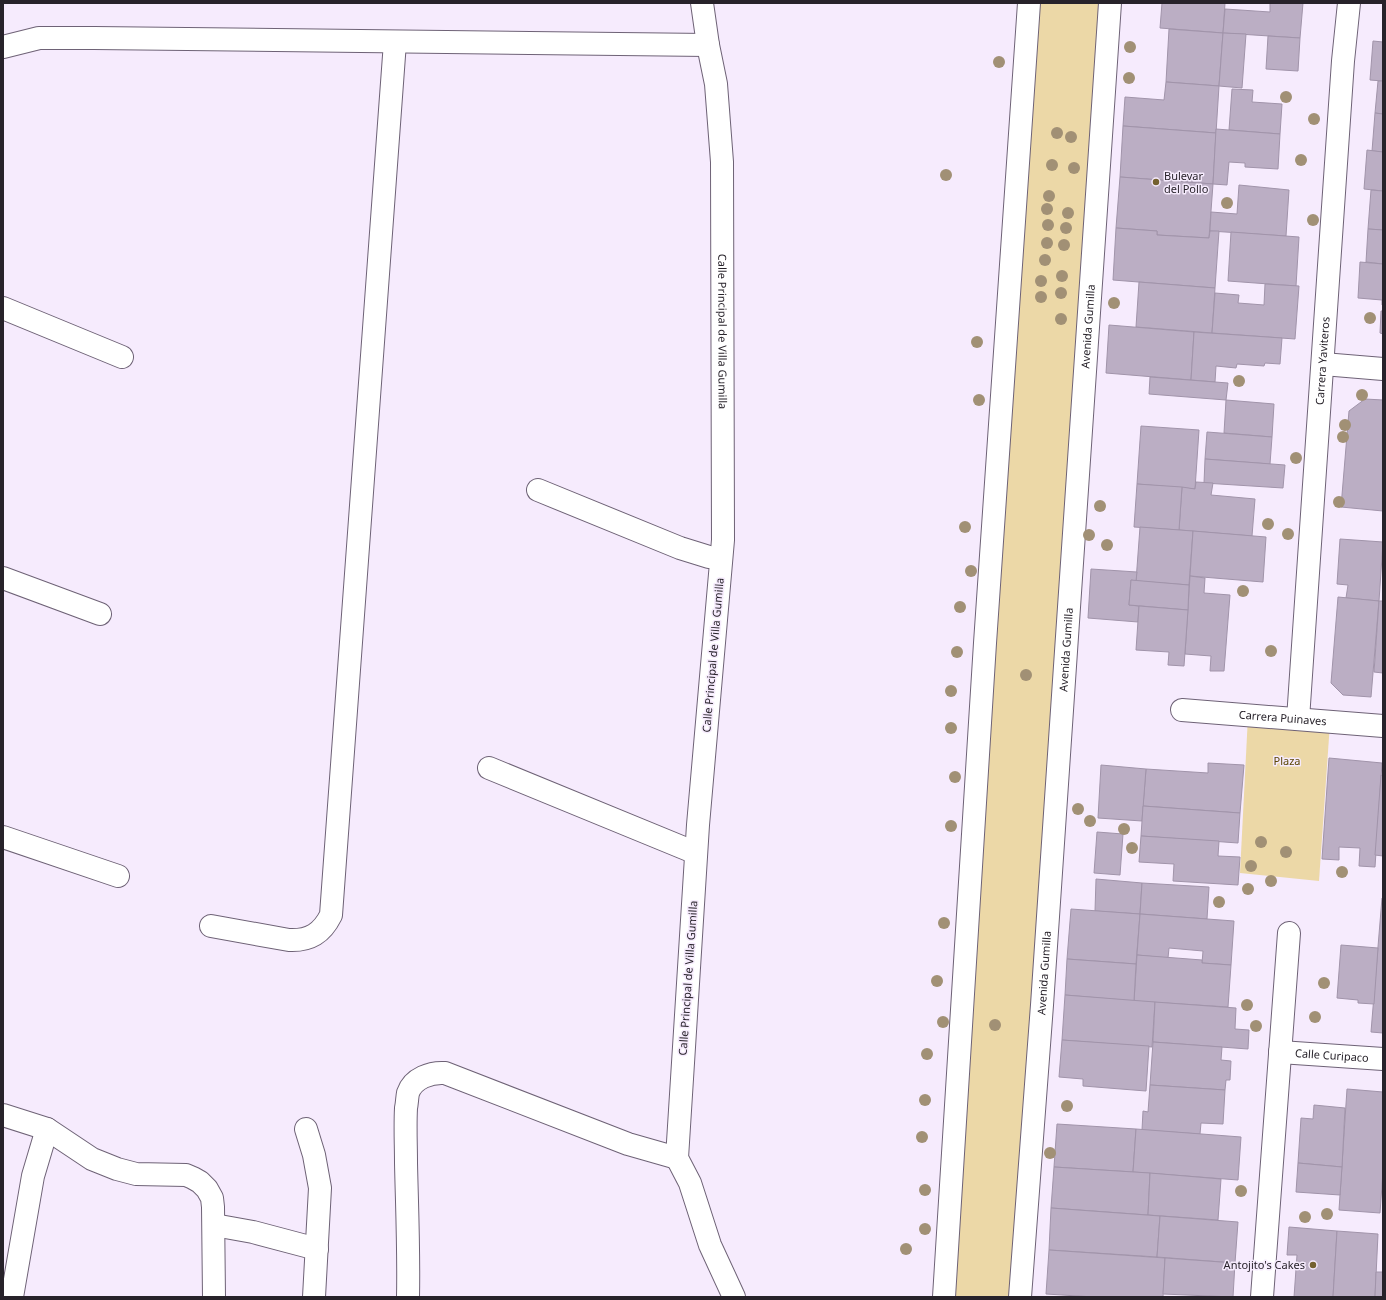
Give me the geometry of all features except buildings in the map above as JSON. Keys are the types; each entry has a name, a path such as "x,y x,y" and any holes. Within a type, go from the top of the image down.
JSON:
{"street":[{"name":"Calle Principal de Villa Gumilla","path":"677,1158 696,853 723,540 722,162 716,84 708,45 702,3"},
{"path":"944,1297 986,635 1029,3"},
{"name":"Avenida Gumilla","path":"1020,1297 1044,990 1110,3"},
{"name":"Carrera Yaviteros","path":"1298,719 1343,62 1349,3"},
{"path":"3,47 39,38 708,45"},
{"path":"211,926 289,940 299,940 309,938 318,933 326,925 332,915 395,42"},
{"path":"3,308 122,357"},
{"path":"1323,364 1383,369"},
{"path":"538,490 680,548 709,557 721,558"},
{"path":"3,578 100,614"},
{"name":"Carrera Puinaves","path":"1182,710 1383,726"},
{"path":"489,768 696,853"},
{"path":"3,837 118,876"},
{"path":"1262,1297 1289,932"},
{"name":"Calle Curipaco","path":"1280,1052 1383,1059"},
{"path":"408,1297 406,1110 408,1093 419,1079 436,1072 445,1073 628,1144 677,1158 690,1183 710,1245 734,1297"},
{"path":"3,1115 47,1129 92,1159 117,1169 136,1174 186,1175 200,1182 207,1189 212,1198 214,1225 214,1297"},
{"path":"12,1297 33,1176 47,1129"},
{"path":"306,1129 314,1155 320,1188 314,1297"},
{"path":"214,1225 253,1232 317,1249"}],"green space":[{"path":"1033,3 1107,3 1017,1297 948,1297"},
{"name":"Plaza","path":"1248,716 1330,723 1319,881 1240,873"}],"place":[{"name":"Bulevar del Pollo","path":"1156,182"},
{"name":"Antojito's Cakes","path":"1313,1265"}]}
